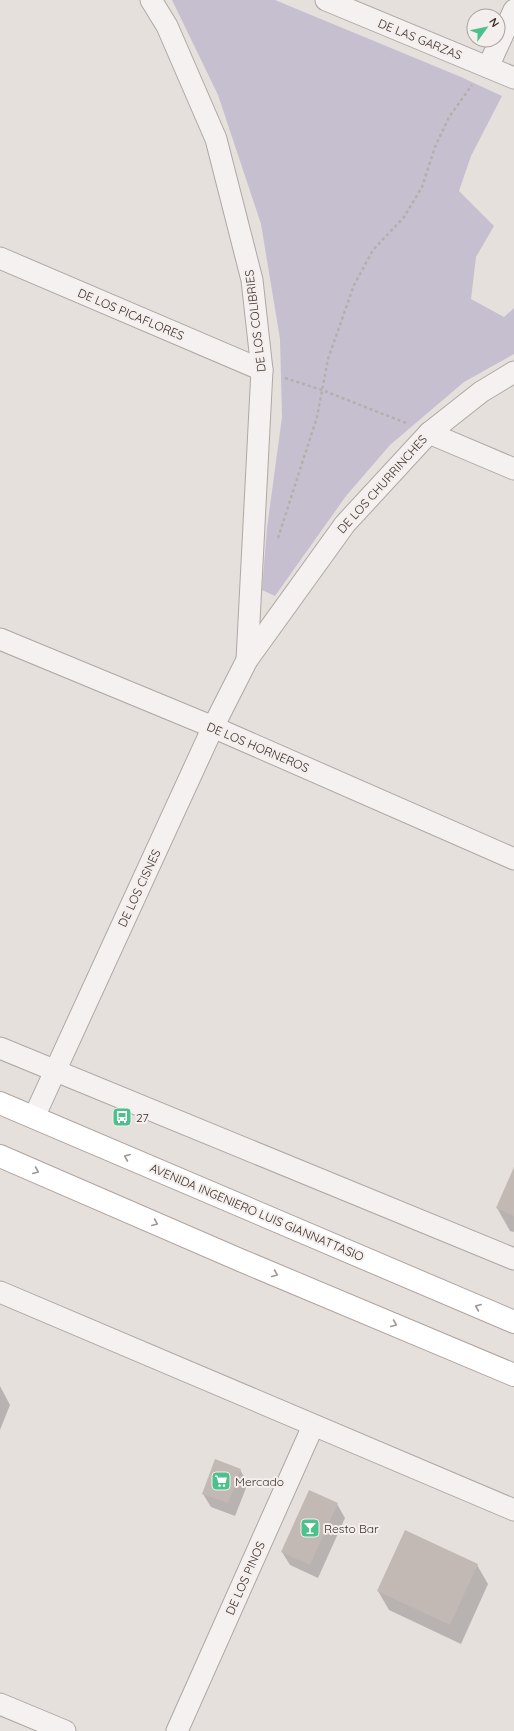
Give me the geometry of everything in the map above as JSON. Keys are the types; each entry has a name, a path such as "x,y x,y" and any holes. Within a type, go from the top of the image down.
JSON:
{"main road":[{"name":"AVENIDA INGENIERO LUIS GIANNATTASIO","path":"0,1103 514,1322"},
{"path":"0,1156 505,1371 514,1387"}],"street":[{"name":"DE LOS COLIBRIES","path":"151,0 167,26 216,139 252,280 262,370 247,660"},
{"name":"DE LAS GARZAS","path":"326,0 514,78"},
{"path":"488,67 514,10"},
{"name":"DE LOS PICAFLORES","path":"0,258 262,370"},
{"name":"DE LOS CHURRINCHES","path":"247,660 345,524 429,433 481,392 514,372"},
{"path":"429,433 514,469"},
{"name":"DE LOS HORNEROS","path":"0,639 213,727 514,859"},
{"name":"DE LOS CISNES","path":"34,1118 213,727 247,660"},
{"path":"0,1048 55,1072 514,1259"},
{"path":"0,1292 514,1510"},
{"name":"DE LOS PINOS","path":"177,1731 313,1426"},
{"path":"0,1704 65,1731"}],"path":[{"path":"277,541 317,417 328,359 354,285 373,250 404,217 422,186 435,147 449,117 466,92 488,67"},
{"path":"262,370 322,390 429,433"}],"shaded area":[{"path":"172,0 275,0 461,77 502,96 471,156 459,191 494,226 476,257 471,299 504,317 514,308 514,354 464,382 390,445 346,496 275,596 262,590 267,528 282,417 280,339 261,224 218,95"}],"building":[{"path":"514,1167 514,1216 496,1208"},
{"name":"Mercado","path":"215,1459 241,1469 228,1503 202,1494"},
{"name":"Resto Bar","path":"309,1490 338,1503 310,1565 281,1552"},
{"path":"405,1530 478,1564 450,1625 377,1591"}],"place":[{"name":"27","path":"122,1117"},
{"name":"Mercado","path":"221,1481"},
{"name":"Resto Bar","path":"310,1528"}]}
